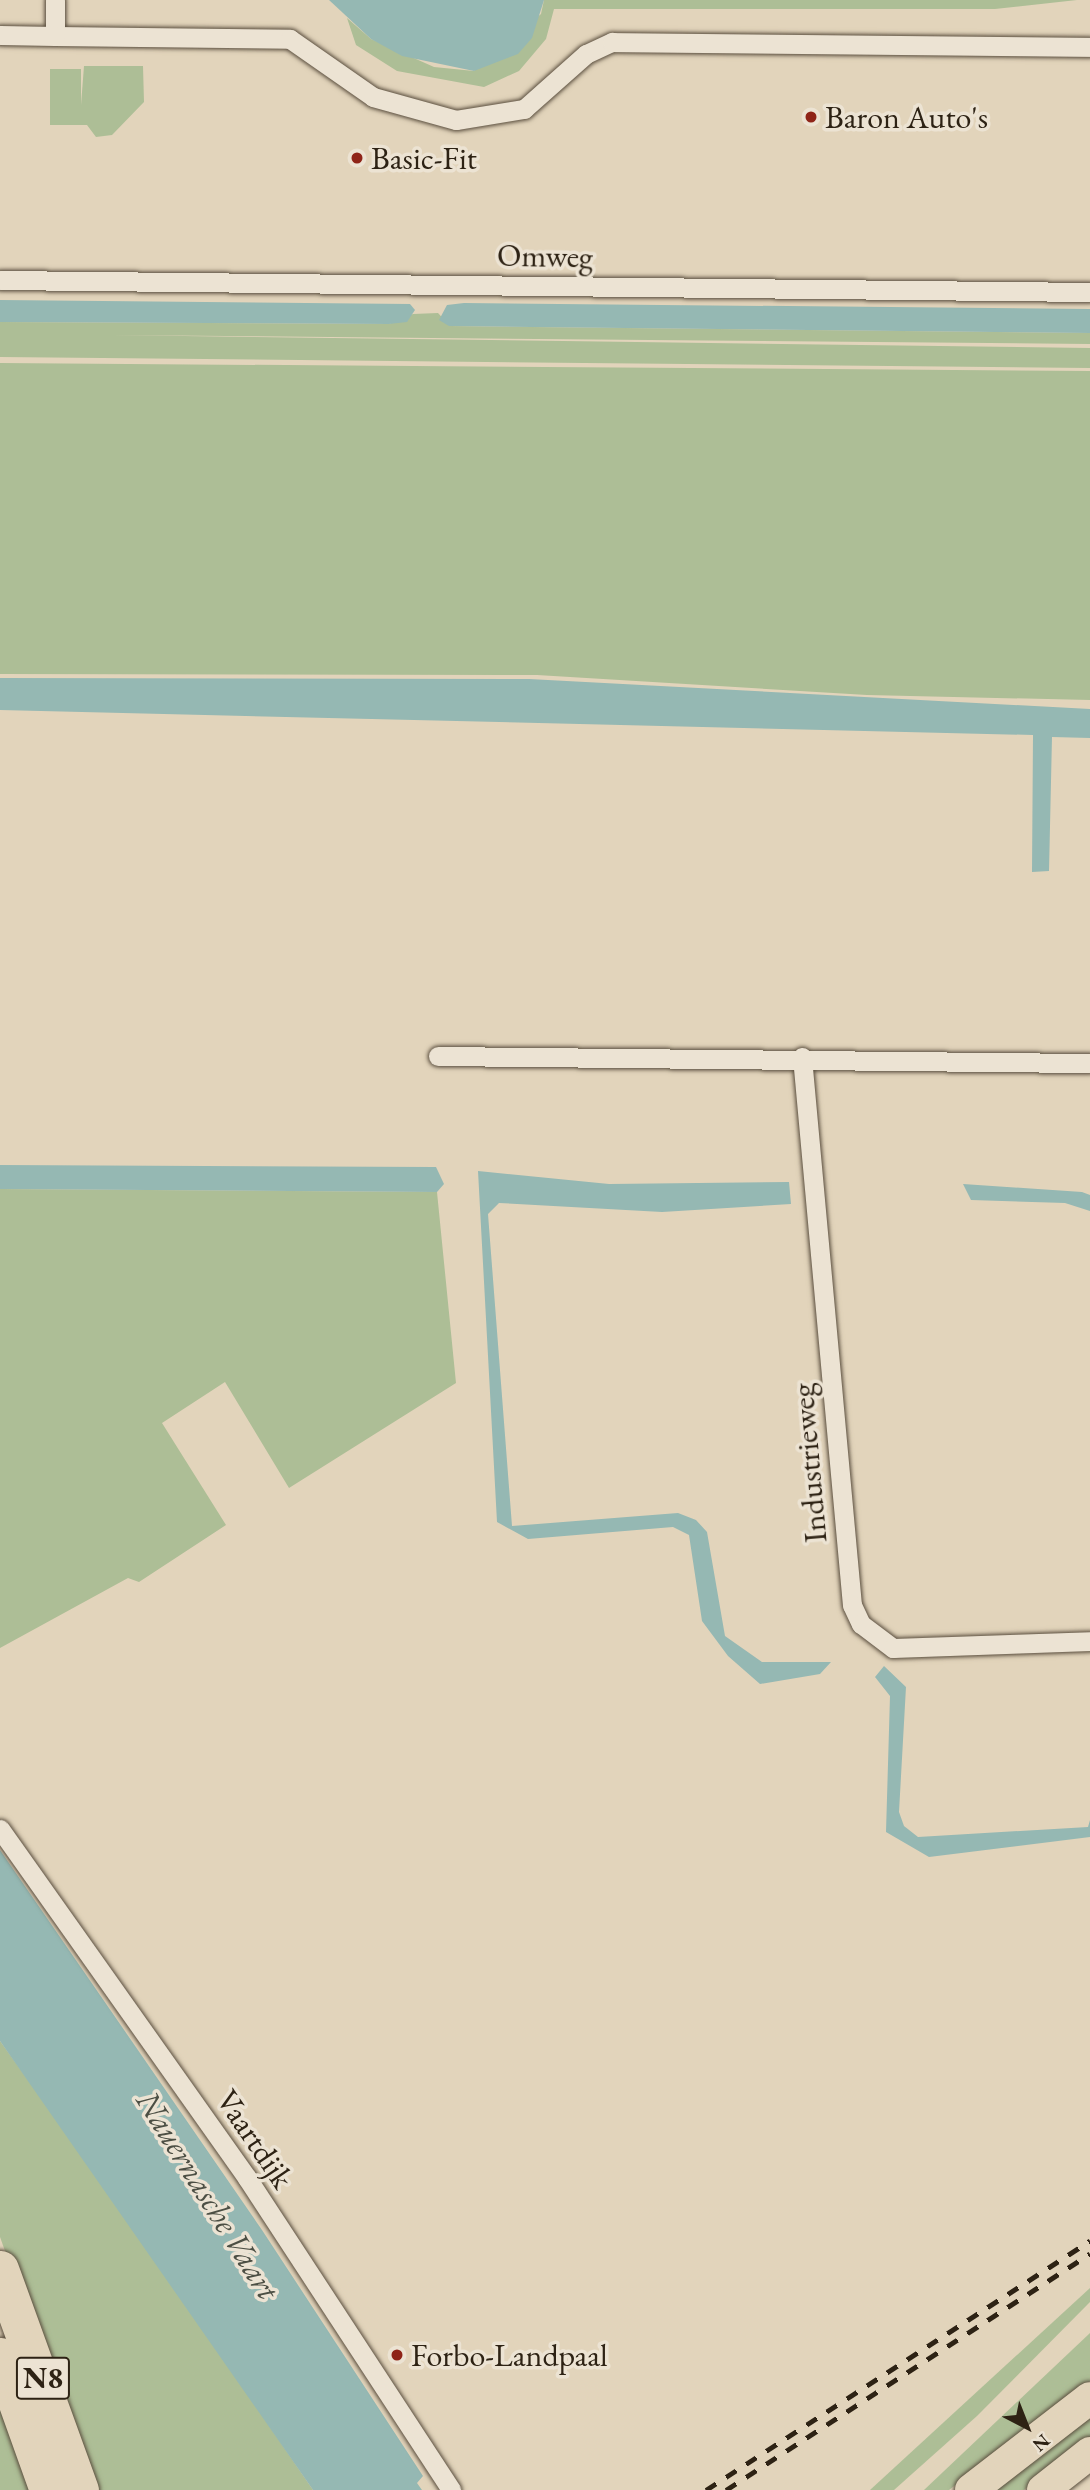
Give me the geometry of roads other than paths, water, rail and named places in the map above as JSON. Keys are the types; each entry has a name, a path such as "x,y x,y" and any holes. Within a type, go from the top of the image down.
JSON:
{"highway":[{"name":"N8","path":"0,2269 79,2490"},
{"name":"N8","path":"0,2356 48,2490"}],"main road":[{"path":"971,2490 1090,2398"},
{"path":"1043,2490 1090,2453"}],"street":[{"path":"55,0 55,36"},
{"path":"0,36 290,39 344,82 388,104 428,117 472,120 535,103 586,54 612,42 1090,47"},
{"name":"Omweg","path":"0,280 1090,292"},
{"path":"438,1056 802,1057 1090,1063"},
{"name":"Industrieweg","path":"802,1057 852,1605 873,1638 893,1648 1090,1642"},
{"name":"Vaartdijk","path":"0,1829 247,2178 451,2490"}],"water":[{"path":"329,0 544,0 532,38 518,54 474,71 402,56 371,39"},
{"path":"0,300 410,304 415,310 407,322 389,324 0,322"},
{"path":"464,303 1090,309 1090,333 449,326 439,320 447,305"},
{"path":"0,678 529,679 1090,709 1090,738 1052,737 1049,871 1032,872 1033,735 0,710"},
{"path":"0,1165 436,1167 444,1184 437,1192 0,1189"},
{"path":"478,1171 609,1184 789,1182 791,1204 662,1212 499,1203 488,1214 512,1526 678,1513 696,1520 707,1532 725,1636 762,1662 831,1662 820,1674 760,1684 728,1656 702,1621 689,1535 673,1527 528,1539 497,1522"},
{"path":"963,1184 1082,1192 1090,1195 1090,1211 1065,1203 971,1200"},
{"path":"884,1666 906,1687 899,1812 904,1826 918,1837 1088,1827 1090,1820 1090,1837 929,1857 886,1832 890,1696 875,1677"},
{"name":"Nauernasche Vaart","path":"0,1850 262,2230 423,2476 417,2483 422,2490 313,2490 0,2041"}],"railway":[{"path":"706,2490 1090,2241"},
{"path":"726,2490 1090,2254"}],"place":[{"name":"Baron Auto's","path":"811,117"},
{"name":"Basic-Fit","path":"357,158"},
{"name":"Forbo-Landpaal","path":"397,2355"}]}
